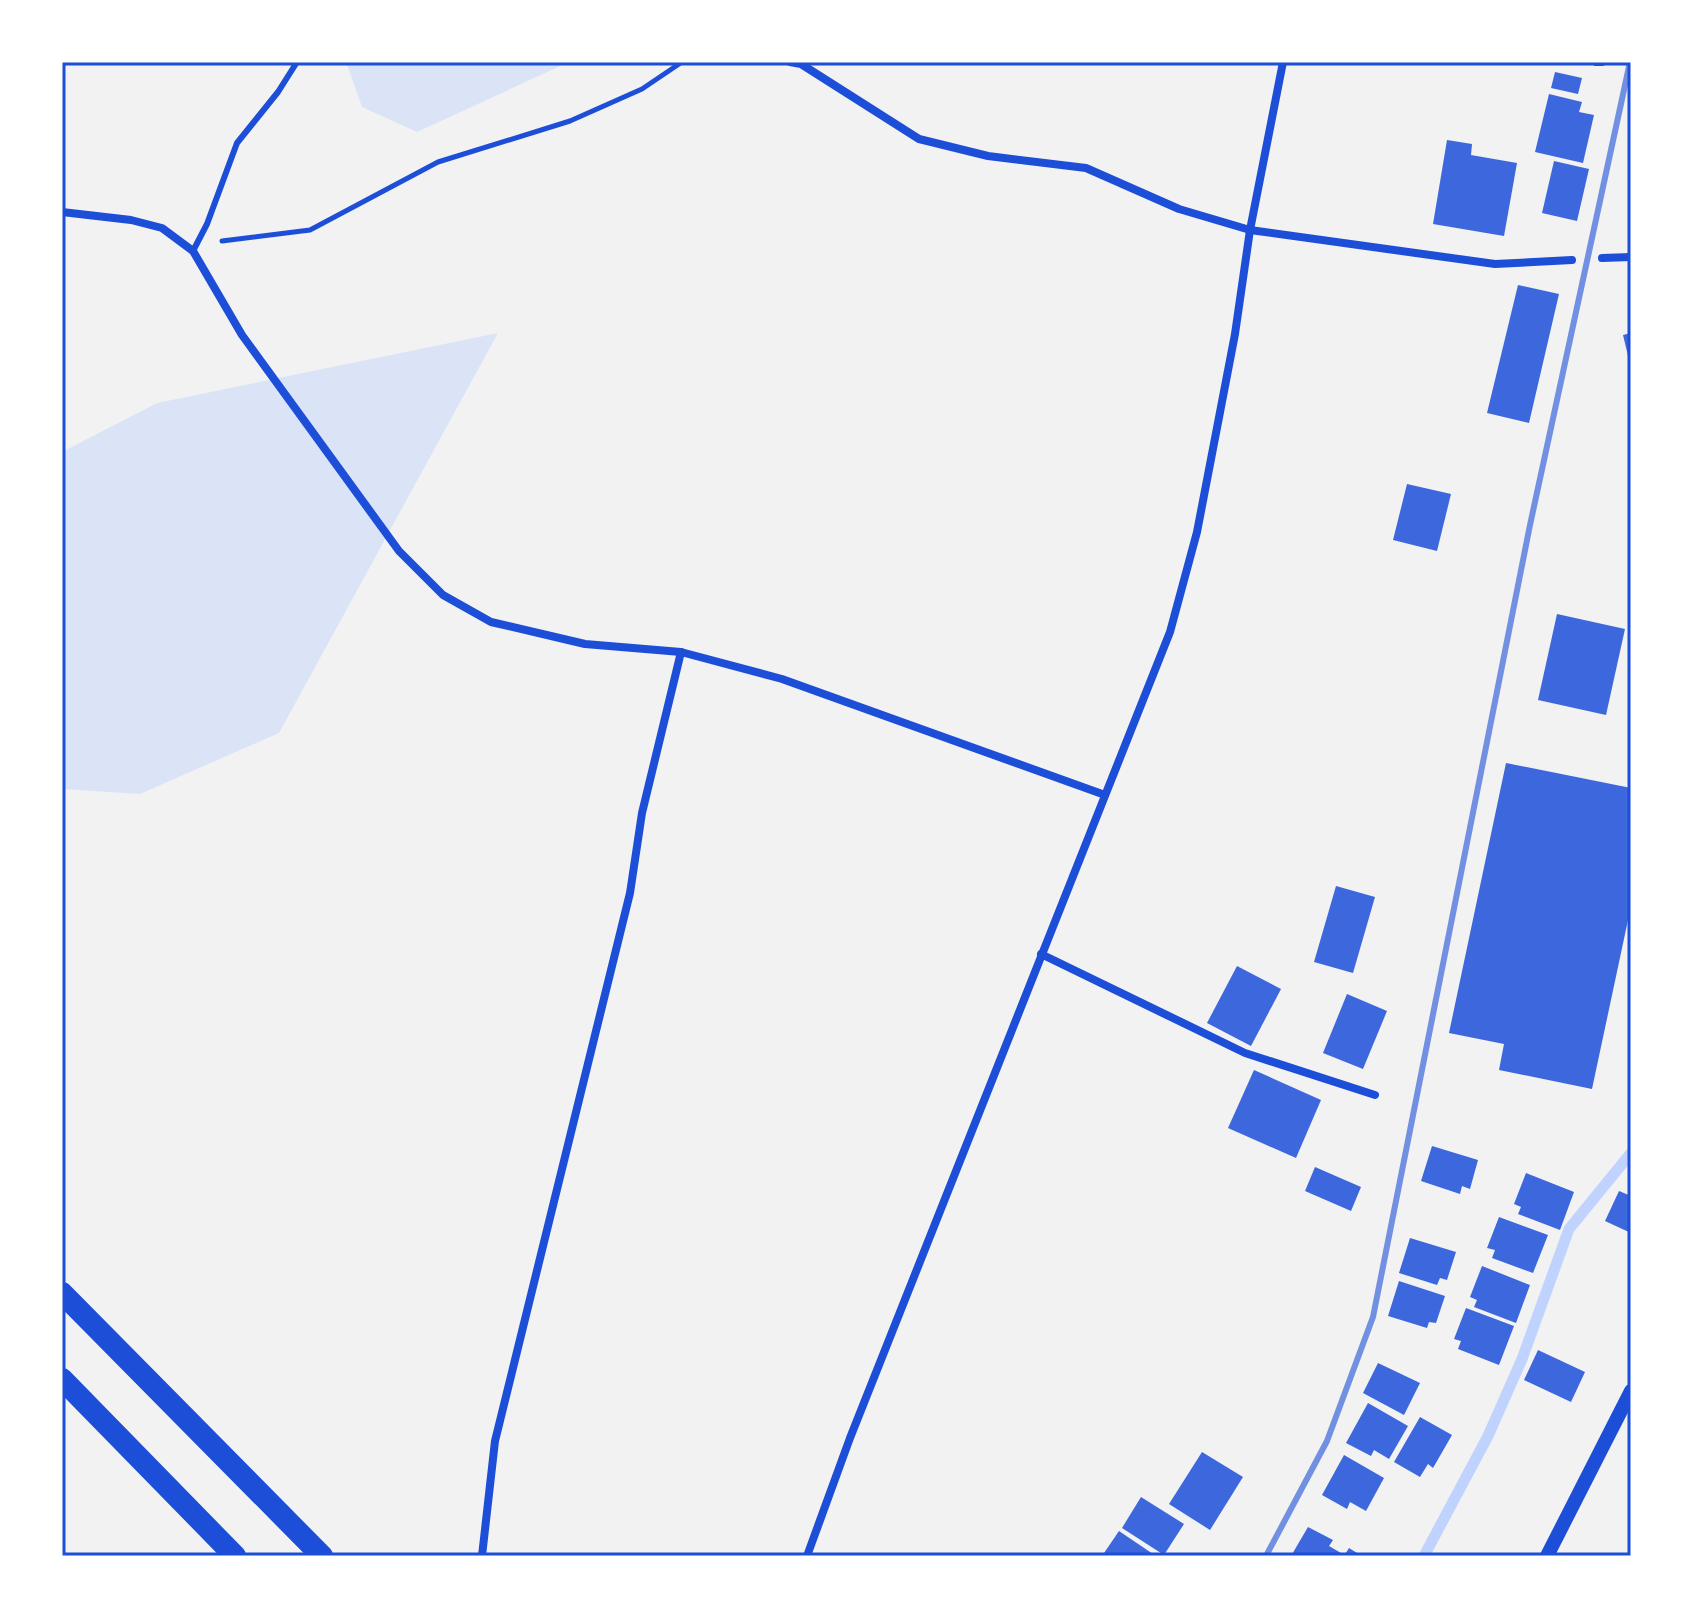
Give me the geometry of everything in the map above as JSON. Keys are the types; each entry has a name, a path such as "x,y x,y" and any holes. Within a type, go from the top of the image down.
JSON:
{"highway":[{"path":"69,1300 322,1556"},
{"path":"62,1379 235,1556"}],"street":[{"path":"790,62 801,64 919,139 988,156 1086,168 1179,209 1250,230 1495,264 1572,260"},
{"path":"807,1556 850,1438 1170,632 1197,532 1283,62"},
{"path":"1596,62 1602,62"},
{"path":"62,212 131,220 162,228 193,251 242,335 399,551 443,595 491,622 585,644 681,652 782,679 1105,795"},
{"path":"1602,258 1631,257"},
{"path":"482,1556 495,1441 630,893 642,813 681,652"},
{"path":"1041,954 1245,1053 1375,1095"},
{"path":"1547,1556 1631,1391"}],"lane":[{"path":"193,251 207,224 237,143 278,92 297,62"}],"path":[{"path":"193,251 231,238 310,230 438,162 570,121 642,89 682,62"}],"shaded area":[{"path":"346,62 569,62 417,132 362,107"},
{"path":"498,333 279,733 140,794 62,789 62,452 157,403"}],"building":[{"path":"1555,72 1582,78 1578,94 1551,88"},
{"path":"1549,94 1582,102 1579,112 1594,115 1583,163 1535,152"},
{"path":"1447,140 1472,144 1471,155 1517,163 1504,236 1433,224"},
{"path":"1554,161 1589,169 1577,221 1542,213"},
{"path":"1518,285 1559,294 1529,423 1487,413"},
{"path":"1631,333 1631,364 1630,364 1623,335"},
{"path":"1407,484 1451,494 1437,551 1393,540"},
{"path":"1557,614 1625,629 1606,715 1538,700"},
{"path":"1506,763 1631,788 1631,906 1592,1089 1499,1070 1504,1044 1449,1033"},
{"path":"1336,886 1375,897 1353,973 1314,962"},
{"path":"1237,966 1281,989 1251,1046 1207,1023"},
{"path":"1347,994 1387,1011 1363,1069 1323,1053"},
{"path":"1254,1070 1321,1100 1296,1158 1228,1128"},
{"path":"1432,1146 1478,1160 1470,1189 1462,1186 1460,1194 1421,1181"},
{"path":"1315,1167 1361,1187 1351,1211 1305,1191"},
{"path":"1526,1173 1574,1192 1560,1230 1518,1214 1521,1207 1514,1204"},
{"path":"1619,1191 1631,1196 1631,1233 1605,1221"},
{"path":"1499,1217 1548,1235 1533,1273 1492,1258 1495,1250 1487,1248"},
{"path":"1410,1238 1456,1252 1447,1280 1440,1278 1437,1285 1399,1273"},
{"path":"1482,1266 1530,1285 1516,1323 1474,1307 1477,1300 1470,1297"},
{"path":"1399,1281 1445,1296 1436,1323 1429,1322 1427,1328 1388,1316"},
{"path":"1466,1308 1514,1326 1499,1365 1458,1349 1461,1341 1454,1339"},
{"path":"1538,1350 1585,1372 1571,1402 1524,1380"},
{"path":"1378,1363 1420,1383 1404,1415 1363,1393"},
{"path":"1368,1403 1408,1426 1389,1459 1374,1450 1371,1456 1346,1443"},
{"path":"1420,1417 1452,1435 1433,1468 1428,1464 1420,1477 1394,1462"},
{"path":"1202,1452 1243,1477 1210,1530 1169,1504"},
{"path":"1344,1455 1384,1478 1366,1511 1350,1502 1347,1509 1322,1495"},
{"path":"1141,1497 1184,1524 1164,1555 1122,1528"},
{"path":"1308,1527 1333,1540 1329,1546 1341,1553 1340,1556 1291,1556"},
{"path":"1119,1531 1156,1556 1102,1556"},
{"path":"1349,1548 1362,1556 1344,1556"}],"waterway":[{"path":"1424,1556 1488,1436 1522,1359 1569,1229 1631,1153"}],"railway":[{"path":"1266,1556 1327,1441 1373,1317 1530,525 1630,62"}]}
